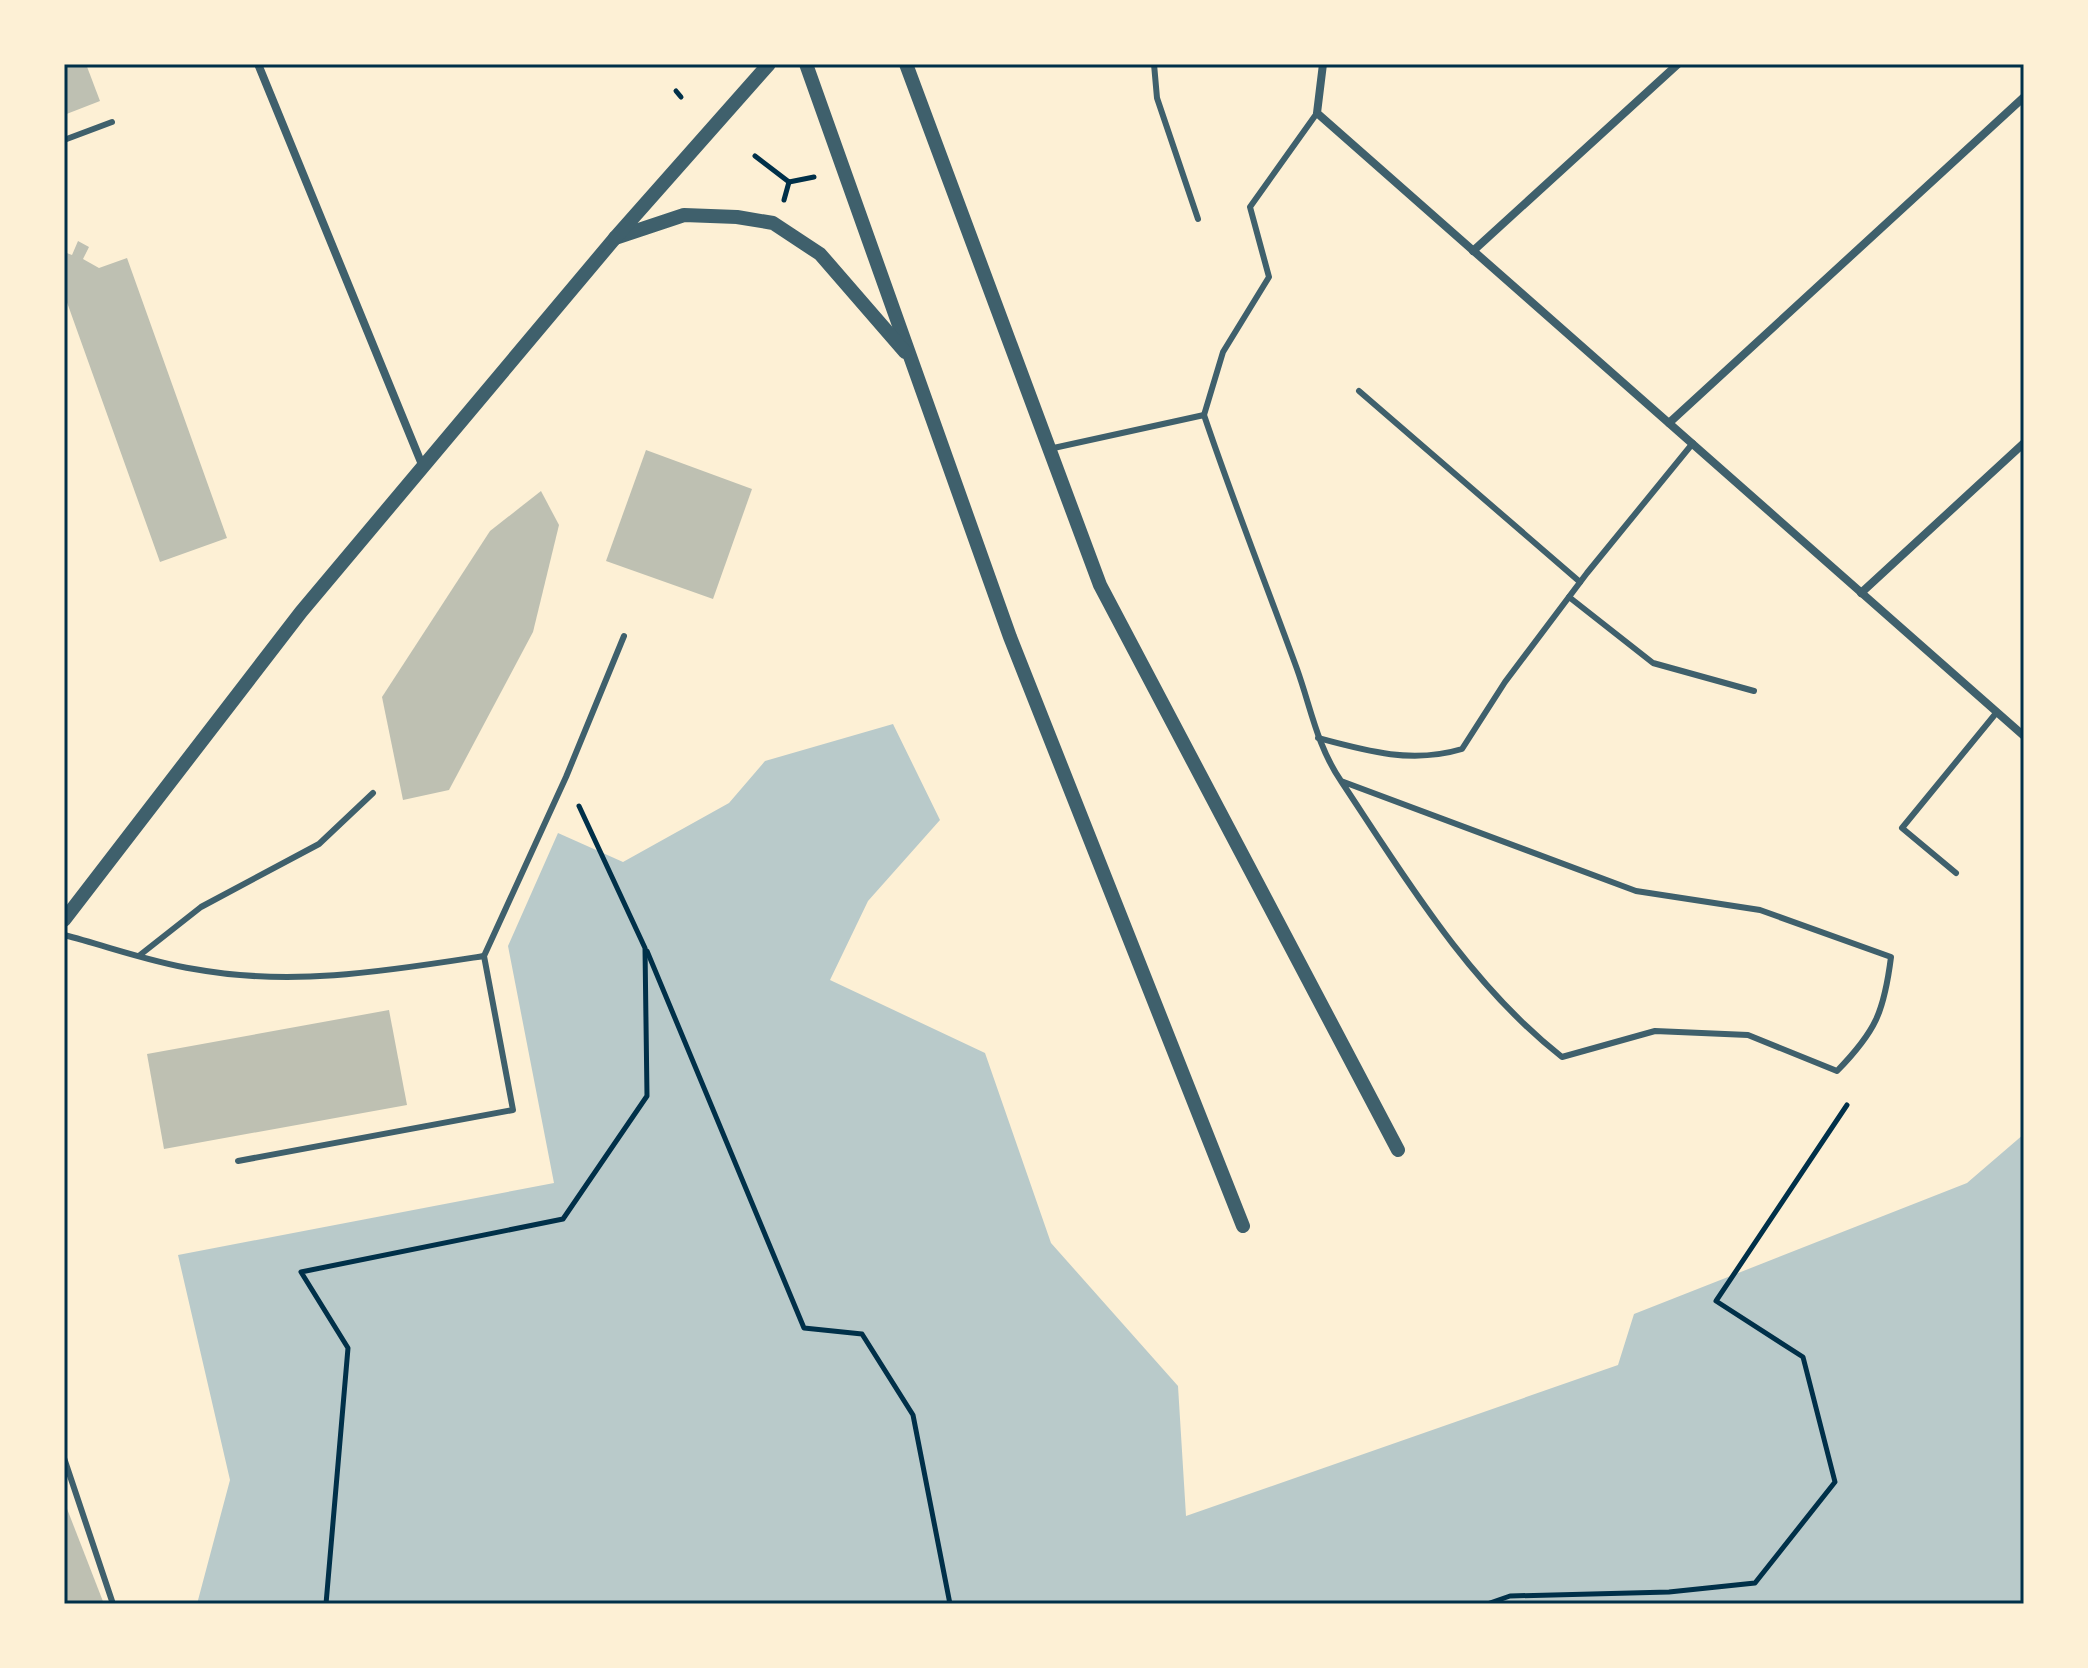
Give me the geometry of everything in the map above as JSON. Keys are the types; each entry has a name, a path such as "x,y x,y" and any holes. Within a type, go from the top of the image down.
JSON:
{"street":[{"path":"258,64 423,467"},
{"path":"64,920 301,612 615,238 769,64"},
{"path":"806,64 1010,637 1243,1226"},
{"path":"906,64 1100,585 1398,1150"},
{"path":"1473,251 1678,64"},
{"path":"1325,66 1317,113 2024,736"},
{"path":"1669,423 2024,97"},
{"path":"615,238 684,215 737,217 773,223 820,254 911,358"},
{"path":"1861,593 2024,443"}],"lane":[{"path":"1154,64 1157,98 1198,219"},
{"path":"1317,113 1250,207 1269,277 1223,352 1204,415 1248,545 1297,670 1322,754 1432,918 1520,1024 1562,1057 1655,1031 1748,1035 1837,1071 1862,1045 1885,1005 1891,957 1760,910 1636,891 1341,781"},
{"path":"64,140 112,122"},
{"path":"1359,391 1580,582"},
{"path":"1049,449 1204,415"},
{"path":"1318,738 1381,755 1436,757 1462,749 1505,682 1580,582 1693,443"},
{"path":"1569,597 1653,663 1754,691"},
{"path":"238,1161 513,1110 484,956 566,777 624,636"},
{"path":"1956,873 1902,828 1997,712"},
{"path":"140,955 201,907 319,844 373,793"},
{"path":"64,935 194,969 286,978 366,975 484,956"},
{"path":"64,1458 113,1604"}],"path":[{"path":"676,91 681,97"},
{"path":"755,156 789,182 814,177"},
{"path":"783,201 789,182"},
{"path":"566,777 645,948 804,1328 862,1334 913,1415 950,1604"},
{"path":"326,1604 348,1348 301,1272 563,1219 647,1096 645,948"},
{"path":"1487,1604 1510,1596 1669,1592 1755,1583 1835,1482 1803,1357 1716,1301 1847,1105"}],"shaded area":[{"path":"893,724 940,820 868,901 830,980 985,1053 1051,1243 1178,1386 1186,1516 1618,1365 1634,1314 1967,1183 2024,1134 2024,1604 197,1604 230,1480 178,1255 554,1183 508,946 558,833 623,862 729,803 765,761"}],"building":[{"path":"64,64 86,64 100,101 64,115"},
{"path":"78,241 89,247 83,259 99,268 127,258 227,538 160,562 64,294 64,252 72,255"},
{"path":"646,450 752,489 713,599 606,561"},
{"path":"541,491 559,525 533,632 449,790 403,800 382,697 490,531"},
{"path":"389,1010 407,1105 164,1149 147,1054"},
{"path":"64,1501 104,1604 64,1604"}]}
